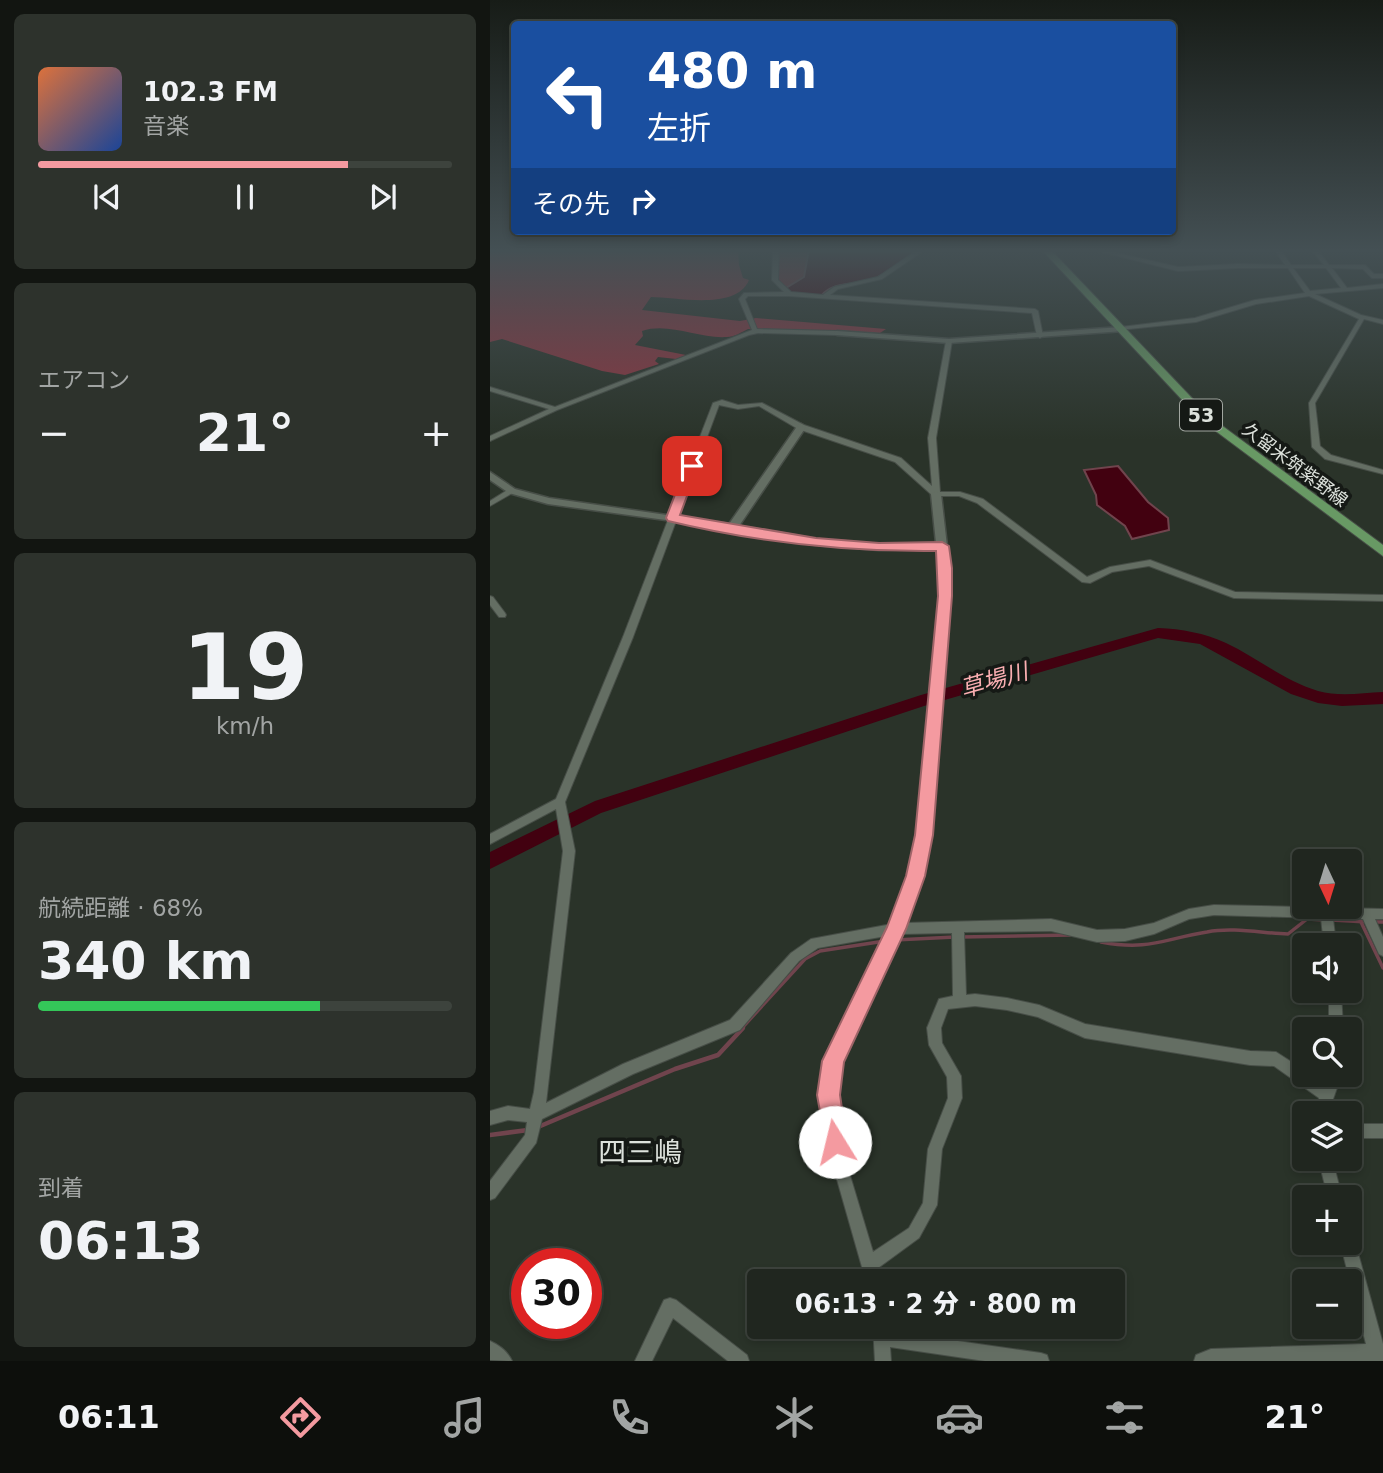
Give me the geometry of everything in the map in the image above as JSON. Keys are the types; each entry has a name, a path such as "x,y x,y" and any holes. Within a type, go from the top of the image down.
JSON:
{"main road":[{"name":"久留米筑紫野線","path":"1105,313 1205,418 1383,552"}],"street":[{"path":"747,313 755,331"},
{"path":"1035,313 1040,336"},
{"path":"490,439 555,410 755,331 837,333 949,341 1121,329 1196,320 1221,313"},
{"path":"1352,313 1383,322"},
{"path":"1362,317 1354,336 1312,403 1315,439 1319,452 1328,457 1383,472"},
{"path":"871,1269 839,1162 828,1095 833,1061 896,929 916,876 924,835 945,596 945,568 932,438 949,341"},
{"path":"490,389 555,410"},
{"path":"490,1194 531,1138 541,1092 569,851 560,802 628,637 716,403 722,402 737,407 760,404 801,427 898,460 936,494 960,494 980,500 1085,580 1110,570 1150,563 1234,595 1383,598"},
{"path":"732,528 801,427"},
{"path":"490,475 512,491 548,501 816,542 879,547 942,546"},
{"path":"490,504 512,491"},
{"path":"490,599 502,615"},
{"path":"490,839 560,802"},
{"path":"490,1118 508,1114 534,1116 628,1069 735,1025 795,957 815,943 896,929 1051,925 1097,936 1111,936 1154,928 1189,914 1214,911 1292,912"},
{"path":"1362,913 1383,914"},
{"path":"1366,913 1383,950"},
{"path":"958,928 960,1001"},
{"path":"870,1264 914,1233 930,1205 935,1149 955,1098 954,1076 936,1045 934,1028 944,1003 975,1000 1017,1006 1039,1011 1084,1031 1250,1058 1276,1059 1328,1096"},
{"path":"1326,1101 1331,1087"},
{"path":"1362,1131 1383,1131"},
{"path":"1202,1361 1211,1357 1379,1355 1351,1255"},
{"path":"643,1361 670,1306 741,1361"},
{"path":"882,1339 883,1361"},
{"path":"920,1339 1041,1361"},
{"path":"490,1349 504,1361"}],"shaded area":[{"path":"490,313 664,313 740,321 756,318 886,329 880,333 748,329 727,337 716,337 673,329 652,329 642,331 643,336 635,345 686,355 676,359 658,357 655,361 659,364 625,375 602,371 502,339 490,342"},
{"path":"1118,466 1148,502 1168,518 1169,530 1132,539 1125,526 1097,505 1096,495 1084,470"}],"waterway":[{"name":"草場川","path":"490,861 595,808 921,701 1158,633 1204,640 1296,690 1318,697 1342,700 1383,698"},
{"path":"1101,942 1144,945 1227,930 1288,934 1307,919 1325,920"},
{"path":"1331,920 1367,922"},
{"path":"1361,922 1383,968"},
{"path":"1373,922 1383,922"},
{"path":"961,937 1070,935"},
{"path":"895,940 955,937"},
{"path":"741,1029 805,959 820,951 885,941"},
{"path":"538,1127 675,1069 718,1055 743,1028"},
{"path":"490,1135 528,1130"}],"district":[{"name":"四三嶋","path":"640,1152"}],"route":[{"path":"692,466 673,518 816,542 879,547 942,546 945,596 924,835 916,876 896,929 833,1061 828,1095 835,1142"}]}
